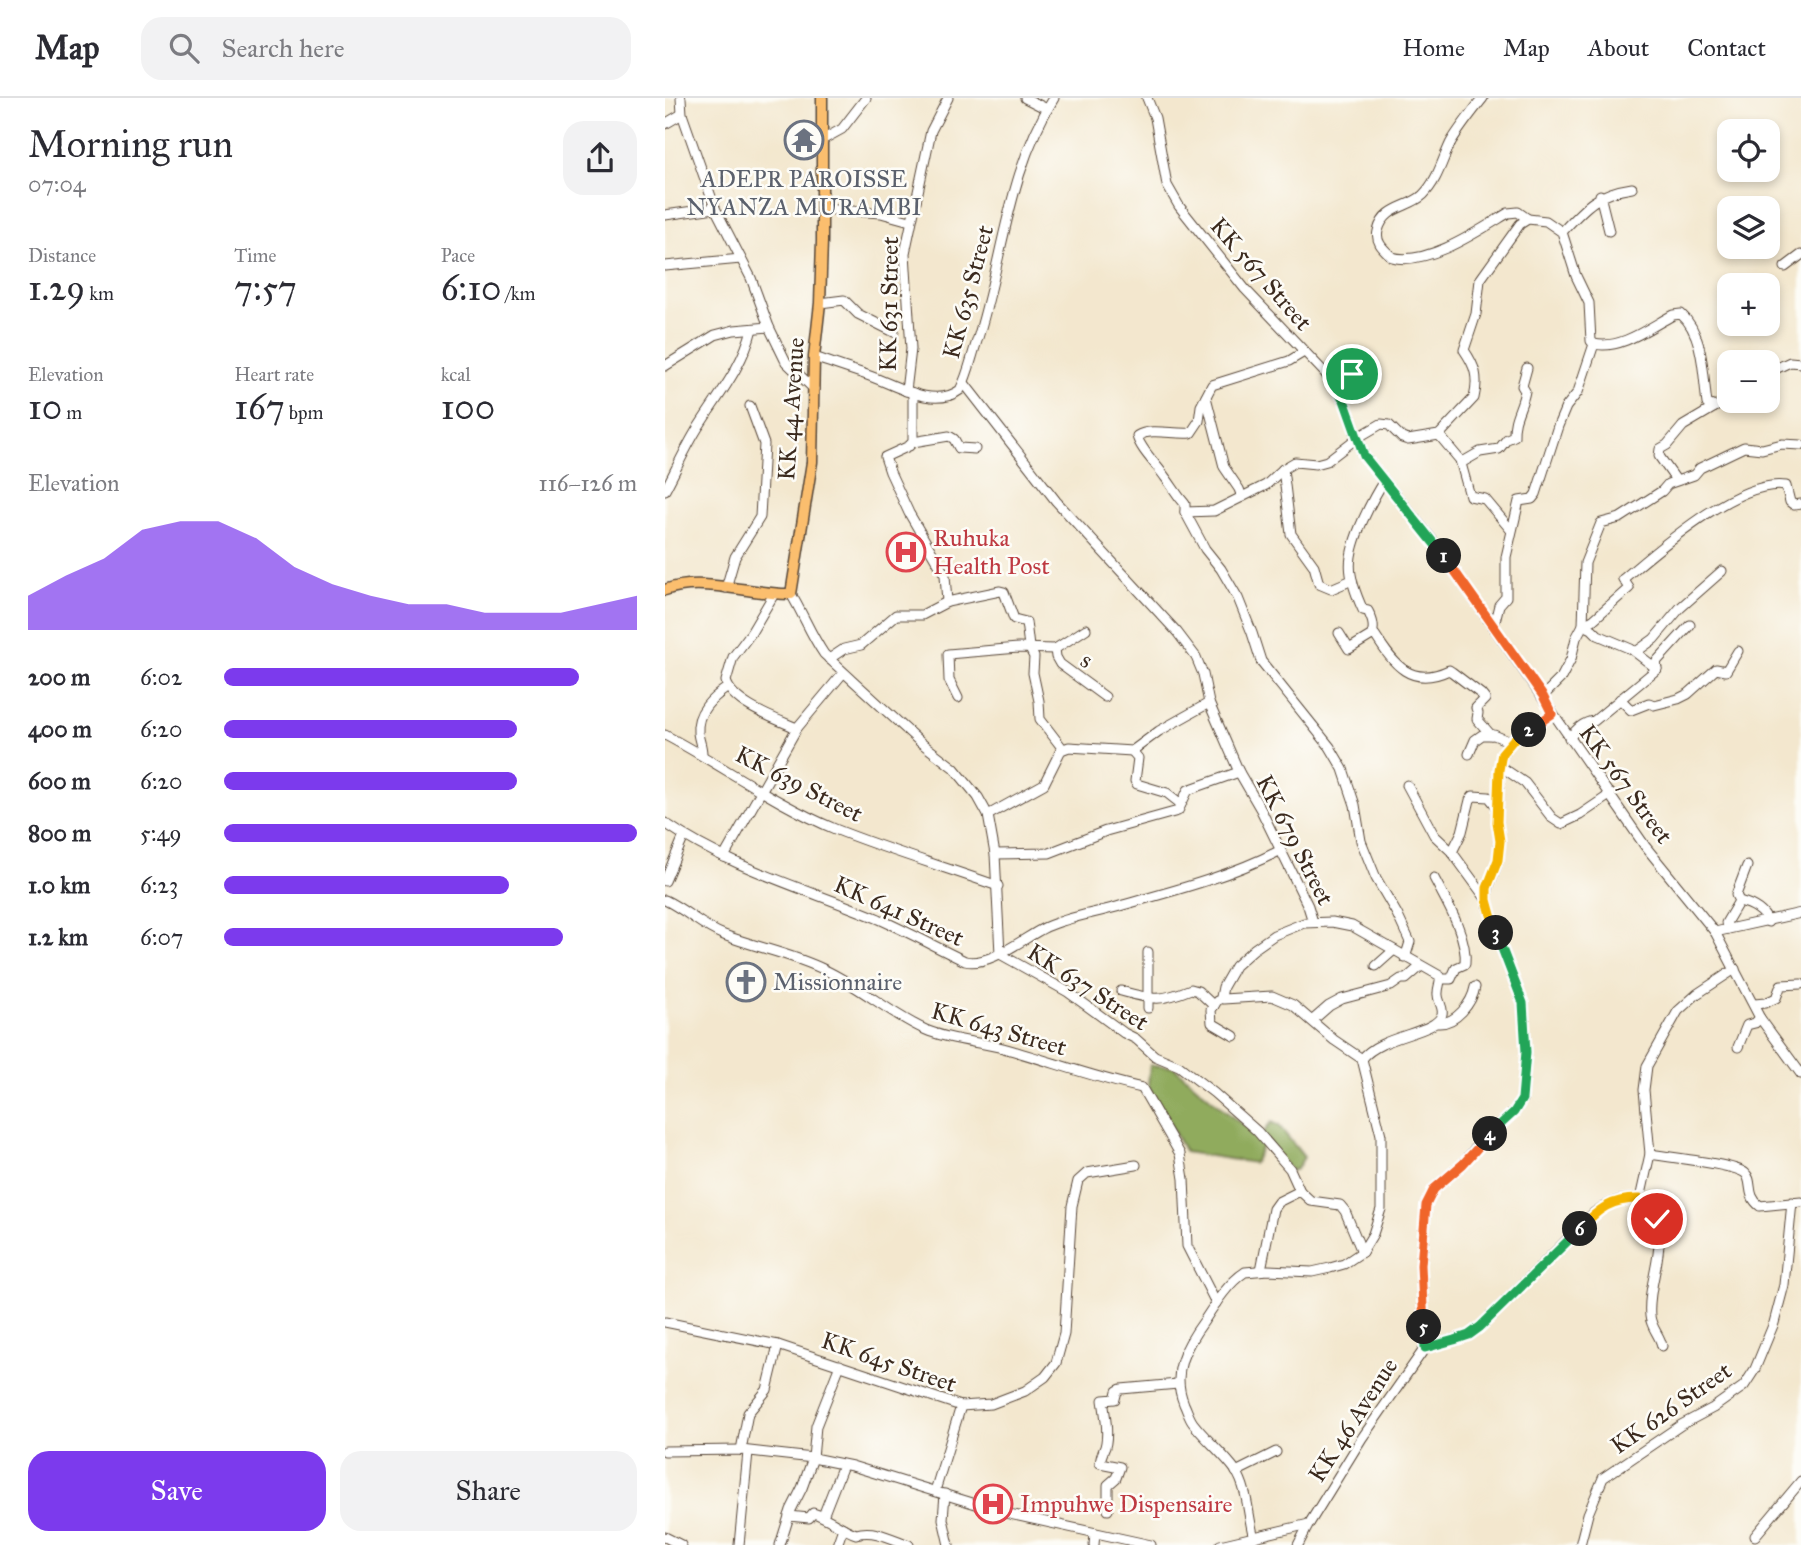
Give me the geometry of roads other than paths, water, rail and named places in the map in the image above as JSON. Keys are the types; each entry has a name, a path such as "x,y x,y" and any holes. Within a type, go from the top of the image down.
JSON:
{"main road":[{"name":"KK 44 Avenue","path":"791,594 812,462 814,358 820,303 822,98"},
{"path":"665,590 696,585 791,594"}],"street":[{"path":"681,98 682,114 716,208 751,278 769,327 786,362 814,389"},
{"path":"822,139 842,129 866,98"},
{"name":"KK 631 Street","path":"913,442 905,253 931,131 948,98"},
{"path":"1025,98 1047,109"},
{"name":"KK 635 Street","path":"814,358 909,392 936,398 953,396 960,390 988,307 1012,198 1028,149 1054,98"},
{"name":"KK 567 Street","path":"1147,98 1155,118 1167,185 1179,206 1201,236 1325,373 1344,400 1364,456 1438,547 1645,846 1715,932 1760,1018 1801,1074"},
{"path":"1483,98 1457,132 1439,173 1428,189 1417,199 1400,205 1390,213 1379,227 1377,239 1392,257 1416,257 1450,245 1508,213 1518,212 1528,219 1546,221 1562,232 1576,276 1589,303 1590,335 1594,344 1579,392 1566,407 1558,426 1536,494 1532,499 1520,501 1506,557 1506,597 1499,605 1494,625"},
{"path":"665,124 682,114"},
{"path":"1562,232 1600,195 1632,188"},
{"path":"1600,195 1609,230"},
{"path":"665,215 716,208"},
{"path":"822,209 881,213 911,221"},
{"path":"1185,512 1215,511 1266,485 1295,462 1316,464 1327,461 1357,438 1385,423 1408,440 1439,435 1474,398 1475,367 1464,350 1476,314 1480,280 1520,224 1528,219"},
{"path":"1785,267 1799,256 1801,267"},
{"path":"665,266 741,259"},
{"path":"820,303 844,300 858,314 894,332"},
{"path":"1594,344 1615,344 1677,314 1683,316 1700,351 1707,404 1715,407"},
{"path":"665,366 715,335 769,327"},
{"path":"665,490 700,424 733,377 752,329"},
{"path":"1304,352 1289,361 1212,385 1201,406 1199,421 1191,433 1150,432 1137,436 1139,445 1147,451 1150,459 1185,504 1185,512 1205,549 1238,598 1261,661 1330,747 1343,769 1355,805 1361,841 1375,878 1410,942 1405,958"},
{"path":"1339,393 1352,374 1359,357"},
{"path":"1780,365 1790,362 1801,363"},
{"path":"1461,463 1480,452 1499,449 1507,439 1514,436 1514,423 1517,410 1522,405 1525,391 1522,386 1527,368"},
{"name":"KK 679 Street","path":"964,383 1056,501 1177,632 1196,657 1203,674 1209,703 1239,772 1261,810 1308,906 1313,922 1344,923 1441,979"},
{"path":"1206,397 1224,467 1241,496"},
{"path":"726,588 735,557 760,517 764,444 750,407"},
{"path":"1677,480 1658,456 1660,449 1667,445 1683,426 1715,407"},
{"path":"1439,435 1461,463 1470,496 1485,499 1511,530"},
{"path":"947,602 944,575 909,513 885,457 913,442 949,436 959,447 975,449"},
{"path":"1543,696 1562,678 1583,625 1585,563 1601,523 1620,518 1677,480 1694,475 1700,468 1744,447 1762,449 1781,444 1801,445"},
{"path":"1283,469 1291,534 1314,566 1319,584 1331,589 1352,580"},
{"path":"1339,633 1349,649 1372,635 1374,630 1371,617 1368,611 1363,610 1352,580 1350,548 1376,492 1384,481"},
{"path":"1583,625 1593,620 1629,588 1623,579 1636,567 1715,508 1773,484 1786,486 1790,502 1794,505 1801,504"},
{"path":"1636,652 1654,639 1680,608 1722,572"},
{"path":"829,659 843,649 861,645 896,615 922,615 947,602 1005,592 1014,619 1026,622 1029,647 1034,657 1033,673 1040,719 1063,749"},
{"path":"774,594 751,634 733,657 726,681 727,687 741,701 797,728"},
{"name":"KK 637 Street","path":"791,594 808,623 813,639 829,659 863,687 920,742 954,768 978,797 988,815 995,854 1000,954 1067,992 1136,1039 1155,1056 1179,1066 1214,1093 1275,1149 1290,1169 1300,1191"},
{"path":"1583,625 1598,635 1636,652 1657,668"},
{"path":"1657,668 1656,662 1690,625"},
{"path":"958,698 949,681 947,654 1029,647 1055,649 1086,629"},
{"path":"1372,635 1375,635 1402,670 1428,678 1449,670 1474,688 1485,699 1476,708 1477,719 1491,734 1508,741 1552,714"},
{"name":"s","path":"1055,649 1057,662 1105,697"},
{"path":"1620,699 1631,710 1649,703 1654,705 1678,699 1688,694 1716,669 1726,671 1738,651"},
{"path":"1569,738 1583,724 1594,721 1657,668"},
{"path":"724,857 797,728 843,673"},
{"path":"702,754 699,716 727,687"},
{"path":"988,815 1044,783 1055,758 1063,749 1069,747 1132,751 1159,731 1209,703"},
{"path":"1469,754 1475,740 1482,735 1491,734"},
{"name":"KK 639 Street","path":"665,735 702,754 761,792 835,829 998,886"},
{"path":"1425,1348 1421,1265 1426,1205 1434,1189 1514,1112 1522,1099 1526,1052 1523,1003 1496,933 1487,900 1487,888 1498,860 1500,841 1497,822 1502,753 1514,739"},
{"path":"1132,751 1138,758 1135,781 1137,784 1167,793 1181,804"},
{"path":"1500,765 1525,783 1552,818 1561,824 1611,794"},
{"path":"995,854 1049,853 1106,831 1165,817 1178,811 1188,790 1239,772"},
{"path":"1407,785 1434,835 1452,852 1487,900"},
{"path":"1452,852 1462,832 1473,796 1489,797 1498,808"},
{"name":"KK 641 Street","path":"665,823 724,857 879,920 974,964 1000,954 1028,936 1059,922 1241,870 1279,851"},
{"path":"665,881 668,866 684,836"},
{"path":"1747,866 1736,895 1739,901 1751,904 1760,911 1767,922"},
{"path":"1434,877 1454,916 1466,956 1465,964 1456,968 1451,979 1441,979 1438,993 1443,1010 1438,1023"},
{"name":"KK 643 Street","path":"665,900 722,934 784,952 825,970 862,989 904,1019 928,1031 1003,1048 1101,1079 1142,1088 1179,1154 1184,1179 1187,1246 1216,1303"},
{"path":"1728,929 1726,923 1739,901"},
{"path":"1715,932 1801,913"},
{"path":"1234,1035 1212,1023 1211,1010 1235,967 1255,949 1288,928 1313,922"},
{"path":"1376,967 1394,950"},
{"path":"1148,952 1148,1003"},
{"path":"1313,1020 1342,999 1391,986 1401,979 1406,979 1421,966"},
{"path":"1662,1346 1650,1319 1659,1232 1651,1208 1640,1199 1650,1153 1644,1090 1647,1066 1678,1011 1697,994 1735,969"},
{"path":"1755,1004 1776,998 1781,985 1801,984"},
{"path":"1362,1059 1386,1041 1452,1020 1461,1013 1474,993 1475,986"},
{"path":"1121,991 1148,1003 1192,989 1214,1006"},
{"path":"1221,995 1223,999 1272,996 1293,1005 1334,1040 1362,1059 1381,1135 1379,1220 1362,1252 1344,1264 1312,1272 1251,1270 1240,1276 1216,1303 1193,1336 1180,1361 1178,1384 1192,1422 1236,1472 1245,1490 1247,1515 1254,1538"},
{"path":"1738,1047 1747,1025 1760,1018"},
{"path":"1650,1153 1731,1167 1744,1172 1748,1176 1750,1194 1760,1206 1796,1202"},
{"name":"KK 645 Street","path":"665,1322 778,1345 961,1406 992,1404 1025,1391 1045,1377 1056,1363 1064,1334 1072,1206 1079,1181 1087,1173 1136,1165"},
{"path":"1261,1270 1273,1209 1278,1202 1300,1191 1311,1201 1340,1205 1362,1252"},
{"name":"KK 46 Avenue","path":"1298,1545 1362,1438 1425,1348 1461,1338 1480,1327 1594,1213 1618,1200 1640,1199"},
{"name":"KK 626 Street","path":"1580,1545 1588,1514 1603,1478 1681,1424 1713,1408 1744,1386 1755,1369 1774,1323 1784,1285 1796,1202"},
{"path":"739,1545 748,1413 767,1390 778,1345"},
{"path":"781,1545 789,1516 813,1458 816,1426 840,1365"},
{"path":"1108,1510 1108,1485 1116,1478 1120,1467 1100,1463 1101,1451 1105,1445 1103,1400 1115,1399 1117,1391 1121,1389 1178,1384"},
{"path":"949,1545 940,1493 961,1406"},
{"path":"665,1451 745,1451 813,1458 1005,1513 1151,1545"},
{"path":"1236,1472 1276,1452"},
{"path":"823,1516 843,1465"},
{"path":"1755,1535 1801,1481"},
{"path":"789,1516 809,1518 813,1513 858,1535 864,1531 874,1532 909,1545"},
{"path":"1220,1545 1309,1524"},
{"path":"837,1545 843,1528"},
{"path":"1094,1545 1095,1533"},
{"path":"665,1537 681,1545"}],"place":[{"name":"ADEPR PAROISSE NYANZA MURAMBI","path":"804,140"},
{"name":"Ruhuka Health Post","path":"906,552"},
{"name":"Missionnaire","path":"746,982"},
{"name":"Impuhwe Dispensaire","path":"993,1504"}]}
